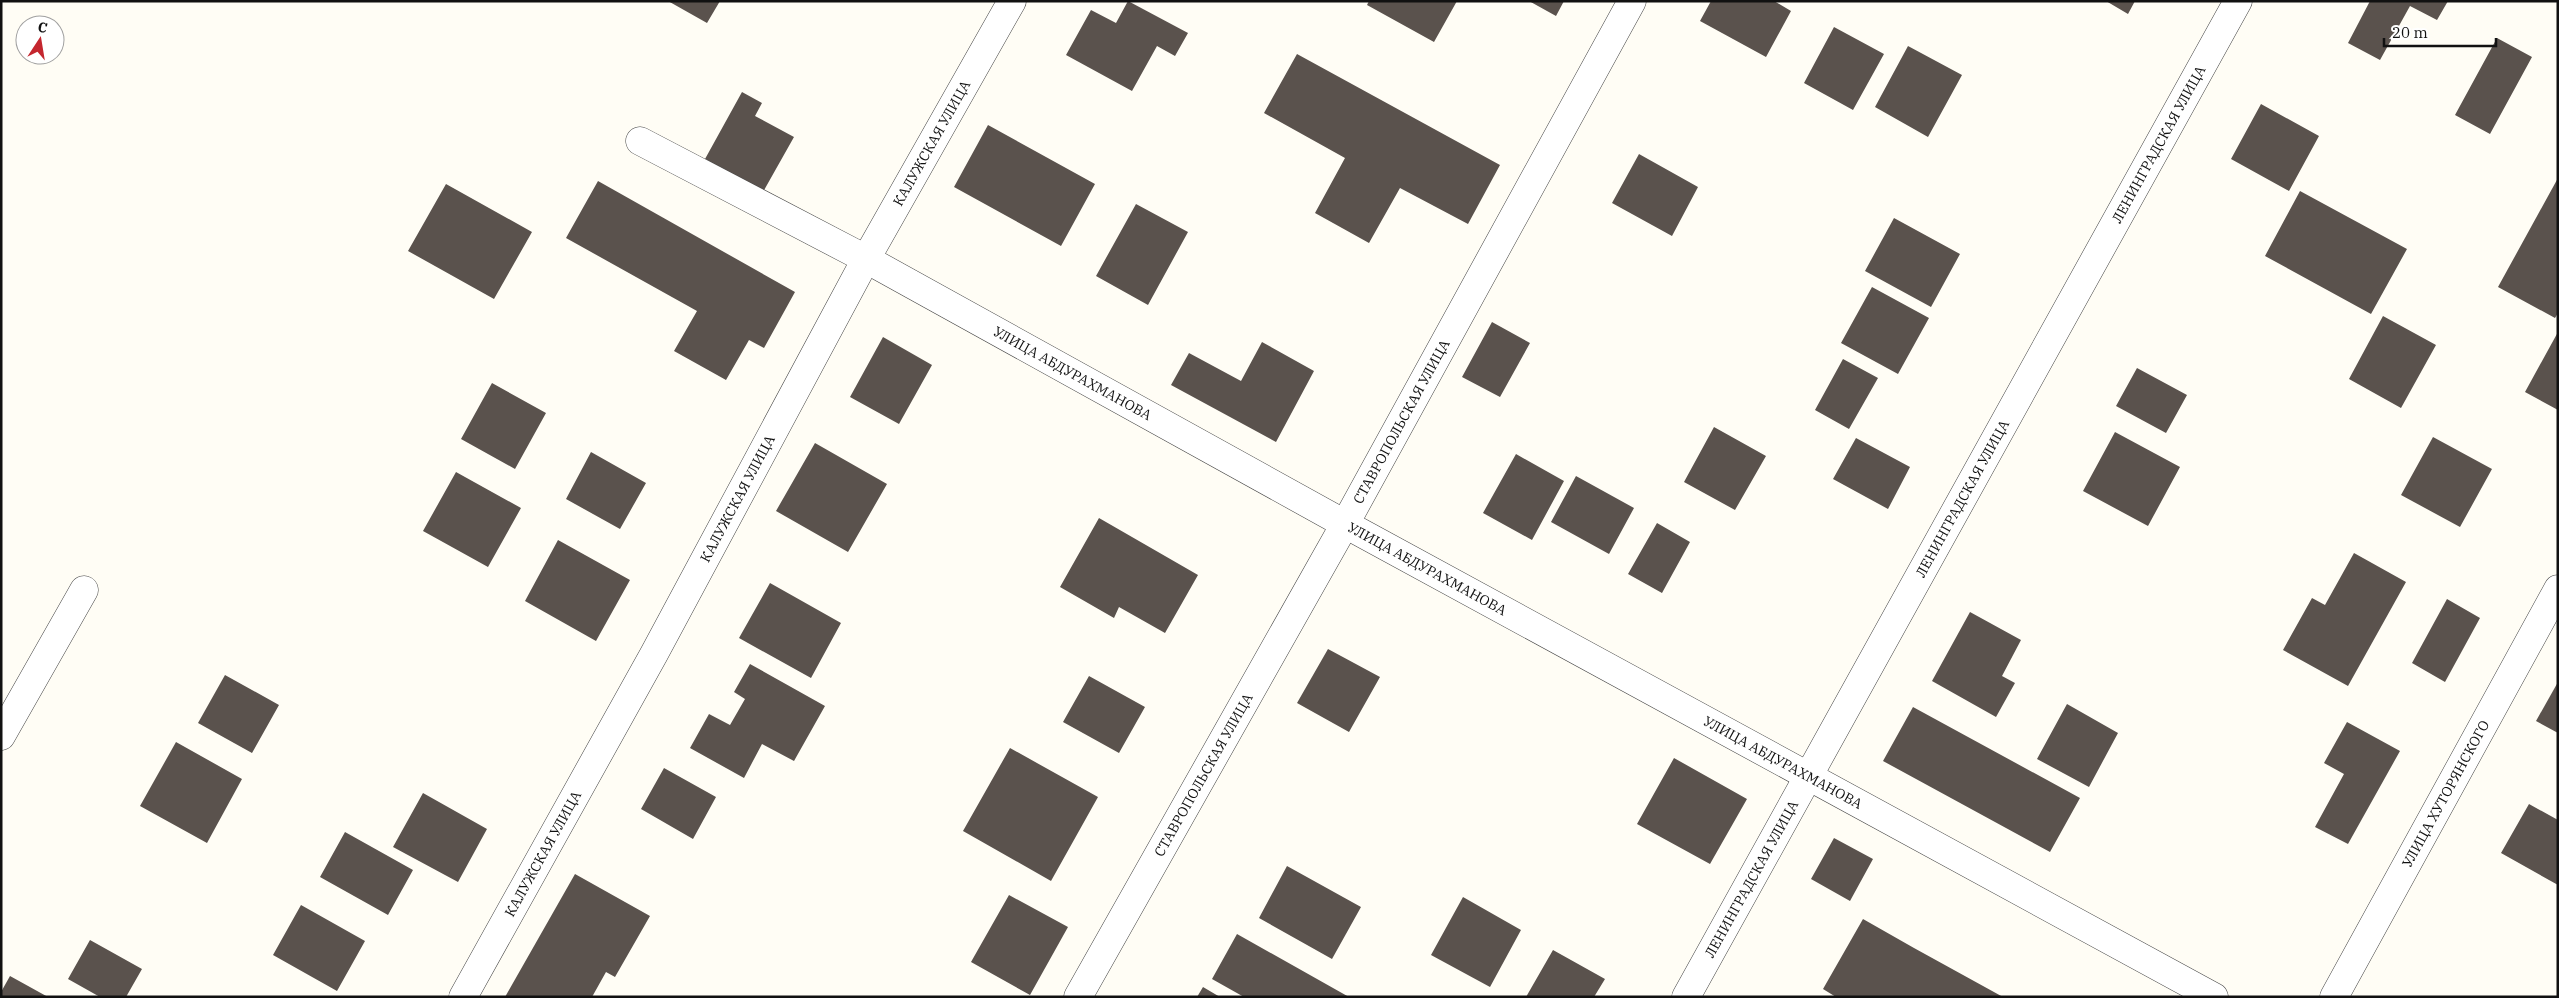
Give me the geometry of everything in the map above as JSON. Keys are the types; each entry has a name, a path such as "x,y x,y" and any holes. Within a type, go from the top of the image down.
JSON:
{"street":[{"name":"КАЛУЖСКАЯ УЛИЦА","path":"463,997 654,654 866,259 1012,1"},
{"name":"СТАВРОПОЛЬСКАЯ УЛИЦА","path":"1078,997 1345,524 1632,1"},
{"name":"ЛЕНИНГРАДСКАЯ УЛИЦА","path":"1686,997 1810,777 2238,1"},
{"name":"УЛИЦА АБДУРАХМАНОВА","path":"640,141 866,259 1345,524 2214,997"},
{"name":"УЛИЦА ХУТОРЯНСКОГО","path":"2334,997 2558,589"},
{"path":"1,736 84,590"}],"building":[{"path":"668,1 720,1 707,23"},
{"path":"1128,1 1188,33 1175,56 1157,46 1132,91 1066,55 1091,10 1116,23"},
{"path":"1369,1 1457,1 1434,42 1367,5"},
{"path":"1529,1 1564,1 1556,16"},
{"path":"1711,1 1774,1 1791,11 1766,57 1700,21"},
{"path":"2106,1 2135,1 2128,14"},
{"path":"2370,1 2448,1 2437,20 2410,6 2380,60 2348,43"},
{"path":"1834,27 1884,54 1853,110 1804,83"},
{"path":"2497,38 2532,57 2490,134 2455,115"},
{"path":"1908,46 1962,75 1928,137 1875,107"},
{"path":"1297,54 1500,165 1468,224 1400,188 1369,243 1315,213 1345,158 1264,113"},
{"path":"742,92 762,103 755,116 794,137 763,192 705,159"},
{"path":"2261,104 2319,136 2289,191 2231,159"},
{"path":"988,125 1095,184 1061,246 954,187"},
{"path":"1639,154 1698,187 1672,236 1612,203"},
{"path":"2558,178 2558,313 2555,318 2498,287"},
{"path":"598,181 795,292 764,348 749,340 726,380 674,351 697,311 566,238"},
{"path":"446,184 532,232 494,299 408,251"},
{"path":"2300,191 2407,249 2371,314 2265,256"},
{"path":"1136,204 1188,232 1148,305 1096,276"},
{"path":"1894,218 1960,254 1931,307 1865,271"},
{"path":"1872,287 1929,318 1898,374 1841,343"},
{"path":"2383,316 2436,345 2401,408 2349,379"},
{"path":"1492,322 1530,343 1500,397 1462,377"},
{"path":"2558,332 2558,410 2525,392"},
{"path":"883,337 932,365 899,424 850,397"},
{"path":"1262,342 1314,371 1276,442 1171,385 1189,353 1241,381"},
{"path":"1843,359 1878,378 1849,429 1815,410"},
{"path":"2137,368 2187,395 2166,433 2116,406"},
{"path":"492,383 546,413 515,469 461,439"},
{"path":"1714,427 1766,456 1735,510 1684,482"},
{"path":"2115,432 2180,467 2148,526 2083,491"},
{"path":"2433,437 2492,469 2460,527 2401,495"},
{"path":"1856,438 1910,467 1888,509 1833,479"},
{"path":"815,443 887,484 848,552 776,511"},
{"path":"591,452 646,483 620,529 566,499"},
{"path":"1516,454 1564,481 1532,540 1483,513"},
{"path":"456,472 521,508 488,567 423,531"},
{"path":"1576,476 1634,508 1609,554 1551,522"},
{"path":"1099,518 1198,575 1165,633 1119,607 1114,618 1060,587"},
{"path":"1657,523 1690,542 1662,593 1628,574"},
{"path":"558,540 630,580 596,641 525,601"},
{"path":"2354,553 2406,582 2348,686 2283,650 2312,598 2325,605"},
{"path":"770,583 841,623 811,678 739,638"},
{"path":"2447,599 2480,618 2445,682 2412,663"},
{"path":"1970,612 2021,640 2002,676 2015,683 1996,717 1932,681"},
{"path":"1328,649 1380,677 1349,732 1297,703"},
{"path":"750,664 825,706 794,761 762,744 744,778 690,748 709,714 730,725 745,699 734,692"},
{"path":"225,675 279,705 252,753 198,723"},
{"path":"1089,676 1145,707 1119,753 1063,722"},
{"path":"2558,682 2558,733 2536,721"},
{"path":"2067,704 2118,733 2089,787 2037,759"},
{"path":"1913,707 2080,798 2050,852 1883,761"},
{"path":"2347,722 2400,751 2348,844 2315,827 2344,774 2324,763"},
{"path":"176,742 242,779 207,843 140,806"},
{"path":"1010,748 1098,797 1051,881 963,831"},
{"path":"1674,758 1747,799 1710,864 1637,824"},
{"path":"664,768 716,797 693,839 641,809"},
{"path":"423,793 487,829 458,882 393,847"},
{"path":"2529,804 2558,820 2558,885 2501,853"},
{"path":"345,832 413,870 388,915 320,877"},
{"path":"1834,838 1873,859 1850,901 1811,879"},
{"path":"1287,866 1361,907 1332,959 1259,918"},
{"path":"575,874 650,916 615,977 606,972 592,997 505,997"},
{"path":"1009,895 1068,927 1030,995 971,962"},
{"path":"1463,897 1521,930 1490,987 1431,955"},
{"path":"301,905 365,941 337,991 273,955"},
{"path":"1863,919 2003,997 1836,997 1823,989"},
{"path":"1237,934 1349,997 1244,997 1212,979"},
{"path":"90,940 142,969 126,997 100,997 68,979"},
{"path":"1553,950 1605,979 1594,997 1526,997"},
{"path":"10,976 48,997 1,997 1,992"},
{"path":"1203,987 1220,997 1197,997"}]}
